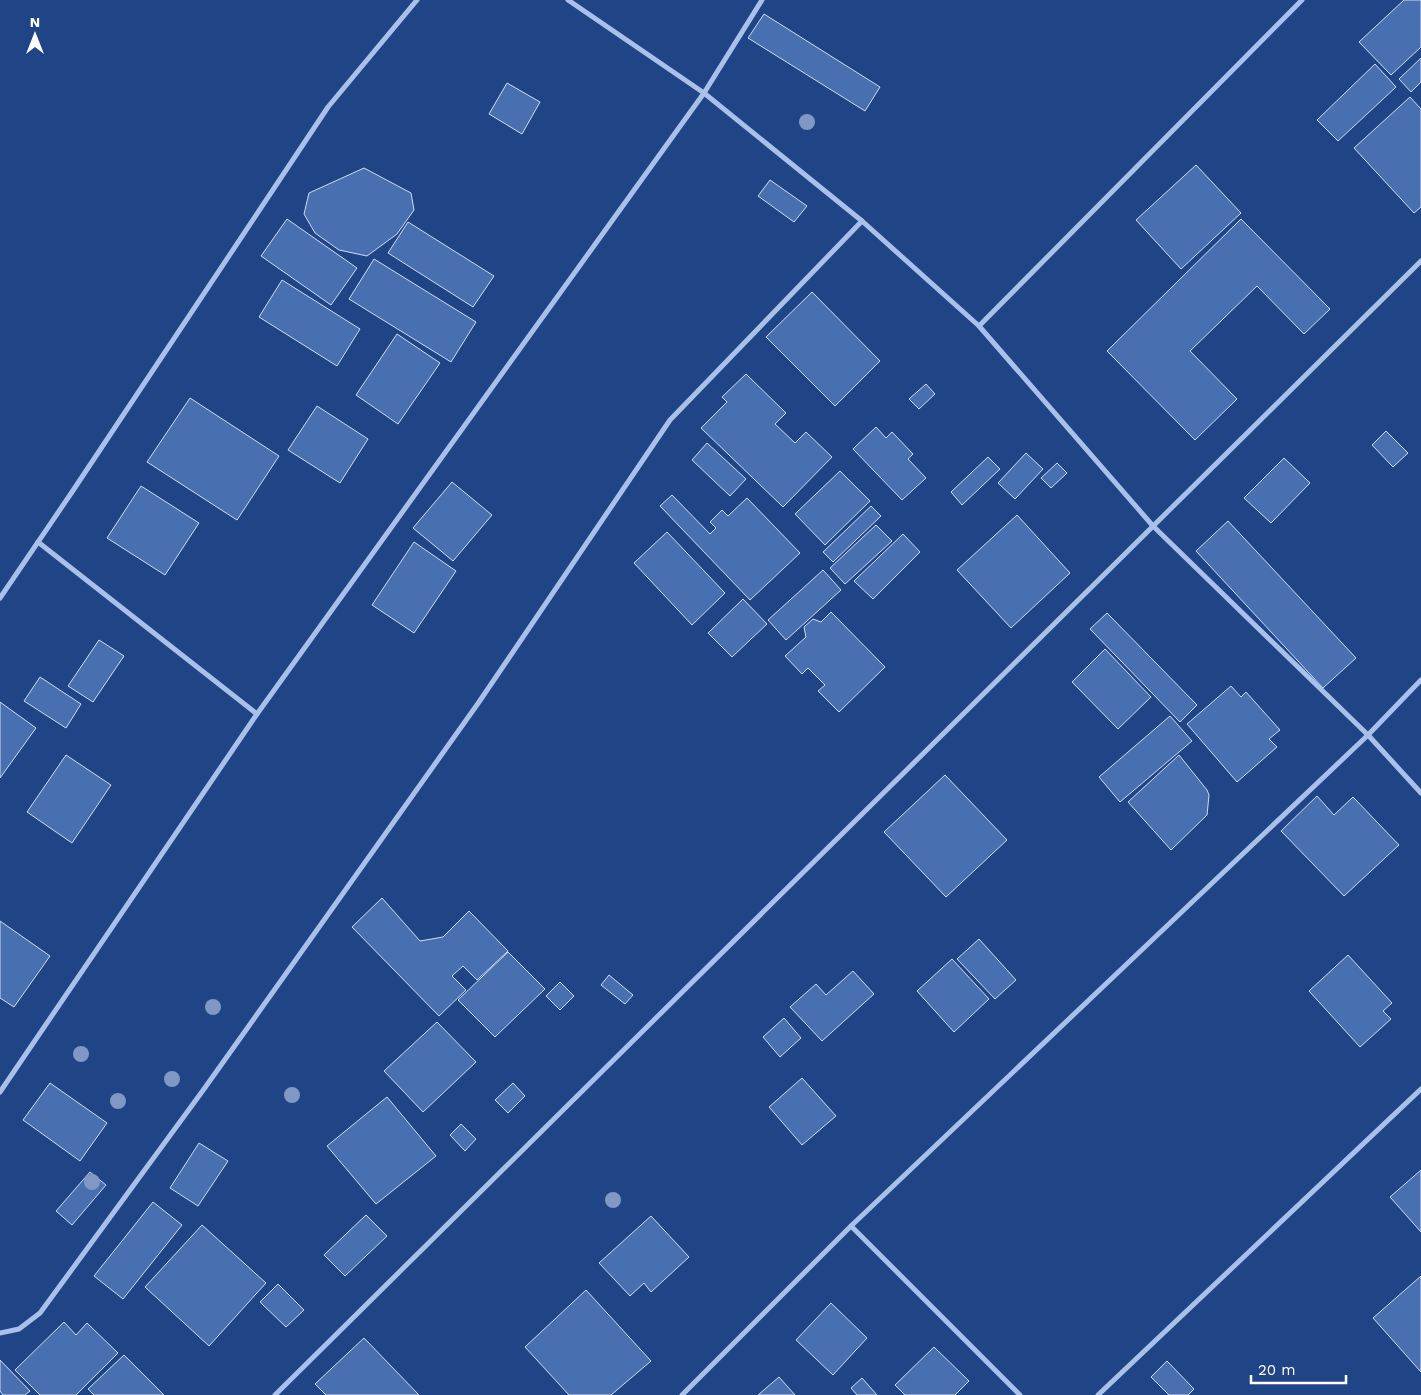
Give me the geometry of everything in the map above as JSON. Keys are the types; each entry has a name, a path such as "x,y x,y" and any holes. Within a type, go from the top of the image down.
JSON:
{"street":[{"path":"0,598 328,107 416,0"},
{"path":"568,0 704,93 862,221 979,326 1153,526 1368,735 1421,793"},
{"path":"0,1092 257,714 704,93 762,0"},
{"path":"979,326 1302,0"},
{"path":"0,1334 19,1329 40,1313 52,1297 204,1089 479,702 670,420 862,221"},
{"path":"275,1395 1421,261"},
{"path":"38,542 257,714"},
{"path":"682,1395 851,1226 1368,735 1421,680"},
{"path":"1098,1395 1421,1089"},
{"path":"851,1226 1020,1395"}],"building":[{"path":"1404,0 1421,0 1421,47 1391,75 1359,42"},
{"path":"764,14 880,87 865,111 748,38"},
{"path":"1421,58 1421,82 1411,92 1399,79"},
{"path":"1375,64 1396,87 1338,141 1317,120"},
{"path":"507,83 540,102 522,134 489,114"},
{"path":"1410,97 1421,109 1421,207 1414,213 1354,148"},
{"path":"1196,165 1241,213 1181,269 1136,220"},
{"path":"364,168 411,193 414,210 397,234 367,256 339,250 315,233 304,214 309,193"},
{"path":"770,180 807,206 794,222 758,196"},
{"path":"287,219 357,268 331,305 261,256"},
{"path":"1241,219 1330,309 1304,334 1257,286 1190,351 1237,399 1195,440 1107,351"},
{"path":"408,222 494,276 473,307 388,253"},
{"path":"374,259 476,322 451,362 349,299"},
{"path":"282,280 360,329 337,366 259,317"},
{"path":"812,292 880,361 835,406 766,337"},
{"path":"397,334 440,363 398,424 356,395"},
{"path":"746,374 786,413 775,424 795,443 806,432 832,457 783,507 701,428 727,402 722,397"},
{"path":"926,384 935,394 919,409 909,399"},
{"path":"190,398 279,456 237,520 147,462"},
{"path":"317,406 368,439 340,483 288,450"},
{"path":"876,427 886,438 892,432 913,454 908,459 926,478 902,500 853,449"},
{"path":"1386,431 1408,453 1393,467 1372,445"},
{"path":"707,443 746,479 730,496 692,460"},
{"path":"1026,453 1043,469 1015,499 998,483"},
{"path":"988,457 1000,469 962,505 951,492"},
{"path":"1284,458 1310,483 1271,523 1244,498"},
{"path":"1057,463 1067,473 1051,488 1041,478"},
{"path":"840,471 870,501 825,545 795,514"},
{"path":"452,482 492,515 453,561 413,528"},
{"path":"141,486 199,523 165,575 107,538"},
{"path":"672,495 710,534 716,528 710,522 722,510 728,516 747,498 800,553 750,600 660,506"},
{"path":"871,506 881,516 833,562 823,552"},
{"path":"1017,515 1070,573 1011,628 957,570"},
{"path":"1228,521 1356,658 1323,688 1196,551"},
{"path":"876,525 892,541 845,584 830,568"},
{"path":"667,532 725,593 692,625 634,563"},
{"path":"903,534 920,552 873,599 854,581"},
{"path":"414,542 456,571 414,633 372,605"},
{"path":"823,570 841,590 786,640 768,620"},
{"path":"743,599 767,624 732,657 708,633"},
{"path":"831,612 885,667 839,712 818,691 825,685 808,668 802,674 785,656 806,637 804,627 813,619 821,622"},
{"path":"1107,613 1197,705 1180,722 1090,629"},
{"path":"99,640 124,656 93,702 68,686"},
{"path":"1105,649 1151,697 1118,729 1072,682"},
{"path":"40,677 81,704 66,728 24,701"},
{"path":"1231,686 1241,697 1246,692 1280,730 1269,739 1277,747 1237,782 1187,724"},
{"path":"0,702 36,728 0,778"},
{"path":"1170,716 1192,741 1120,802 1099,777"},
{"path":"66,755 111,785 72,843 27,812"},
{"path":"1179,755 1209,795 1207,815 1171,850 1128,802"},
{"path":"945,775 1007,840 946,897 884,832"},
{"path":"1317,796 1334,815 1353,797 1399,845 1344,896 1281,831"},
{"path":"382,898 420,941 443,937 469,911 508,951 477,980 463,966 452,976 466,990 439,1016 352,927"},
{"path":"0,921 50,956 14,1007 0,998"},
{"path":"979,939 1016,980 995,999 957,959"},
{"path":"508,952 545,989 495,1037 458,1000"},
{"path":"1348,955 1392,1003 1383,1011 1391,1019 1360,1047 1309,991"},
{"path":"952,959 989,999 954,1032 917,991"},
{"path":"853,971 874,994 822,1041 790,1007 816,984 826,995"},
{"path":"609,975 633,995 625,1004 601,985"},
{"path":"560,982 574,996 560,1010 546,996"},
{"path":"784,1018 801,1038 780,1057 763,1037"},
{"path":"437,1022 476,1062 423,1112 384,1071"},
{"path":"802,1078 836,1116 802,1145 769,1107"},
{"path":"50,1083 107,1123 80,1161 23,1120"},
{"path":"513,1083 525,1096 508,1113 495,1100"},
{"path":"387,1097 436,1156 376,1204 327,1146"},
{"path":"461,1124 476,1139 465,1151 450,1135"},
{"path":"199,1143 228,1161 198,1206 170,1188"},
{"path":"1421,1170 1421,1232 1390,1197"},
{"path":"90,1172 106,1185 72,1225 56,1211"},
{"path":"153,1202 182,1225 123,1299 94,1276"},
{"path":"366,1215 387,1236 345,1276 324,1255"},
{"path":"651,1216 689,1257 651,1292 644,1283 630,1296 599,1263"},
{"path":"202,1225 266,1283 209,1346 145,1287"},
{"path":"1421,1276 1421,1372 1373,1318"},
{"path":"278,1284 304,1310 286,1327 260,1302"},
{"path":"586,1290 651,1361 611,1395 569,1395 525,1347"},
{"path":"831,1303 867,1338 833,1375 796,1340"},
{"path":"64,1322 76,1335 87,1323 118,1353 76,1395 40,1395 15,1370"},
{"path":"364,1338 419,1395 326,1395 315,1384"},
{"path":"934,1347 969,1381 955,1395 905,1395 895,1385"},
{"path":"124,1355 164,1395 94,1395 88,1389"},
{"path":"0,1360 30,1391 25,1395 3,1395 0,1391"},
{"path":"1167,1361 1194,1389 1188,1395 1169,1395 1151,1377"},
{"path":"779,1377 795,1395 758,1395"},
{"path":"862,1378 877,1395 857,1395 851,1388"}]}
